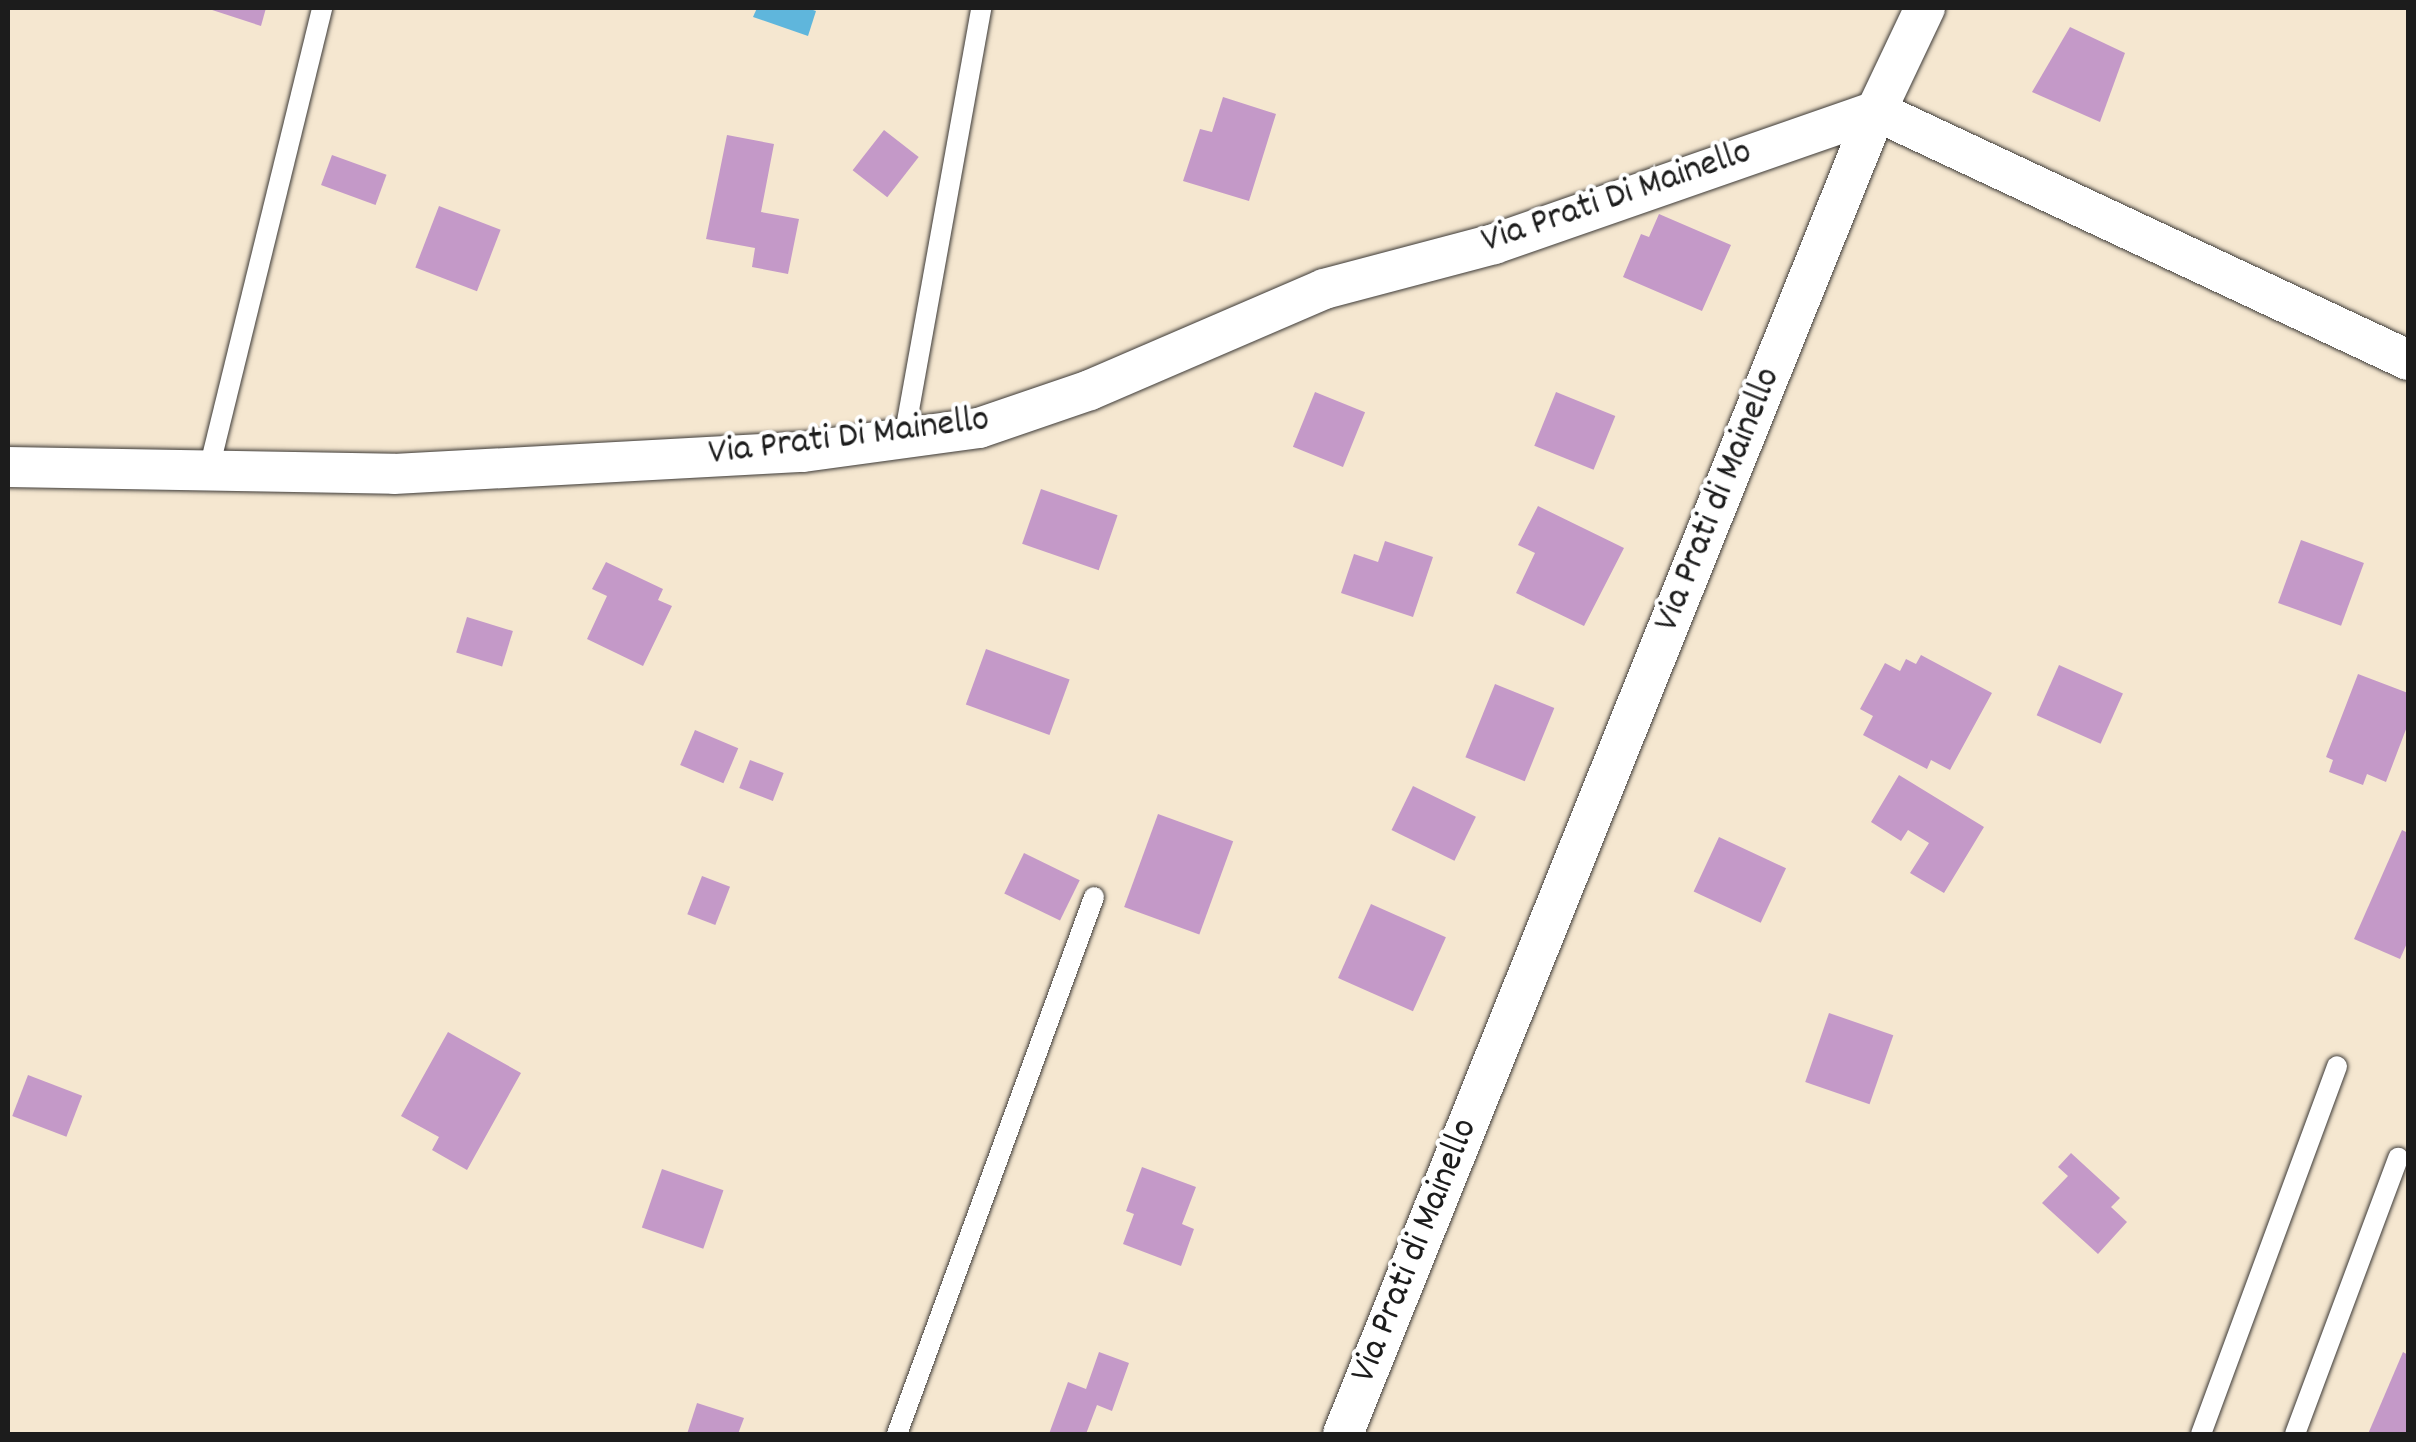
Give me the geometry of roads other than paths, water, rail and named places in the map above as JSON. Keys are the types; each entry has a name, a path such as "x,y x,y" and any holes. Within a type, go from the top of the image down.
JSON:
{"street":[{"name":"Via Prati di Mainello","path":"1342,1434 1876,111 1924,8"},
{"name":"Via Prati Di Mainello","path":"8,467 394,474 804,452 979,428 1090,390 1324,288 1494,244 1876,111"},
{"path":"1876,111 2408,360"}],"lane":[{"path":"209,469 322,8"},
{"path":"904,438 980,8"},
{"path":"896,1434 1094,897"},
{"path":"2201,1434 2336,1066"},
{"path":"2295,1434 2398,1158"}],"water":[{"path":"757,8 816,11 808,36 753,17"}]}
